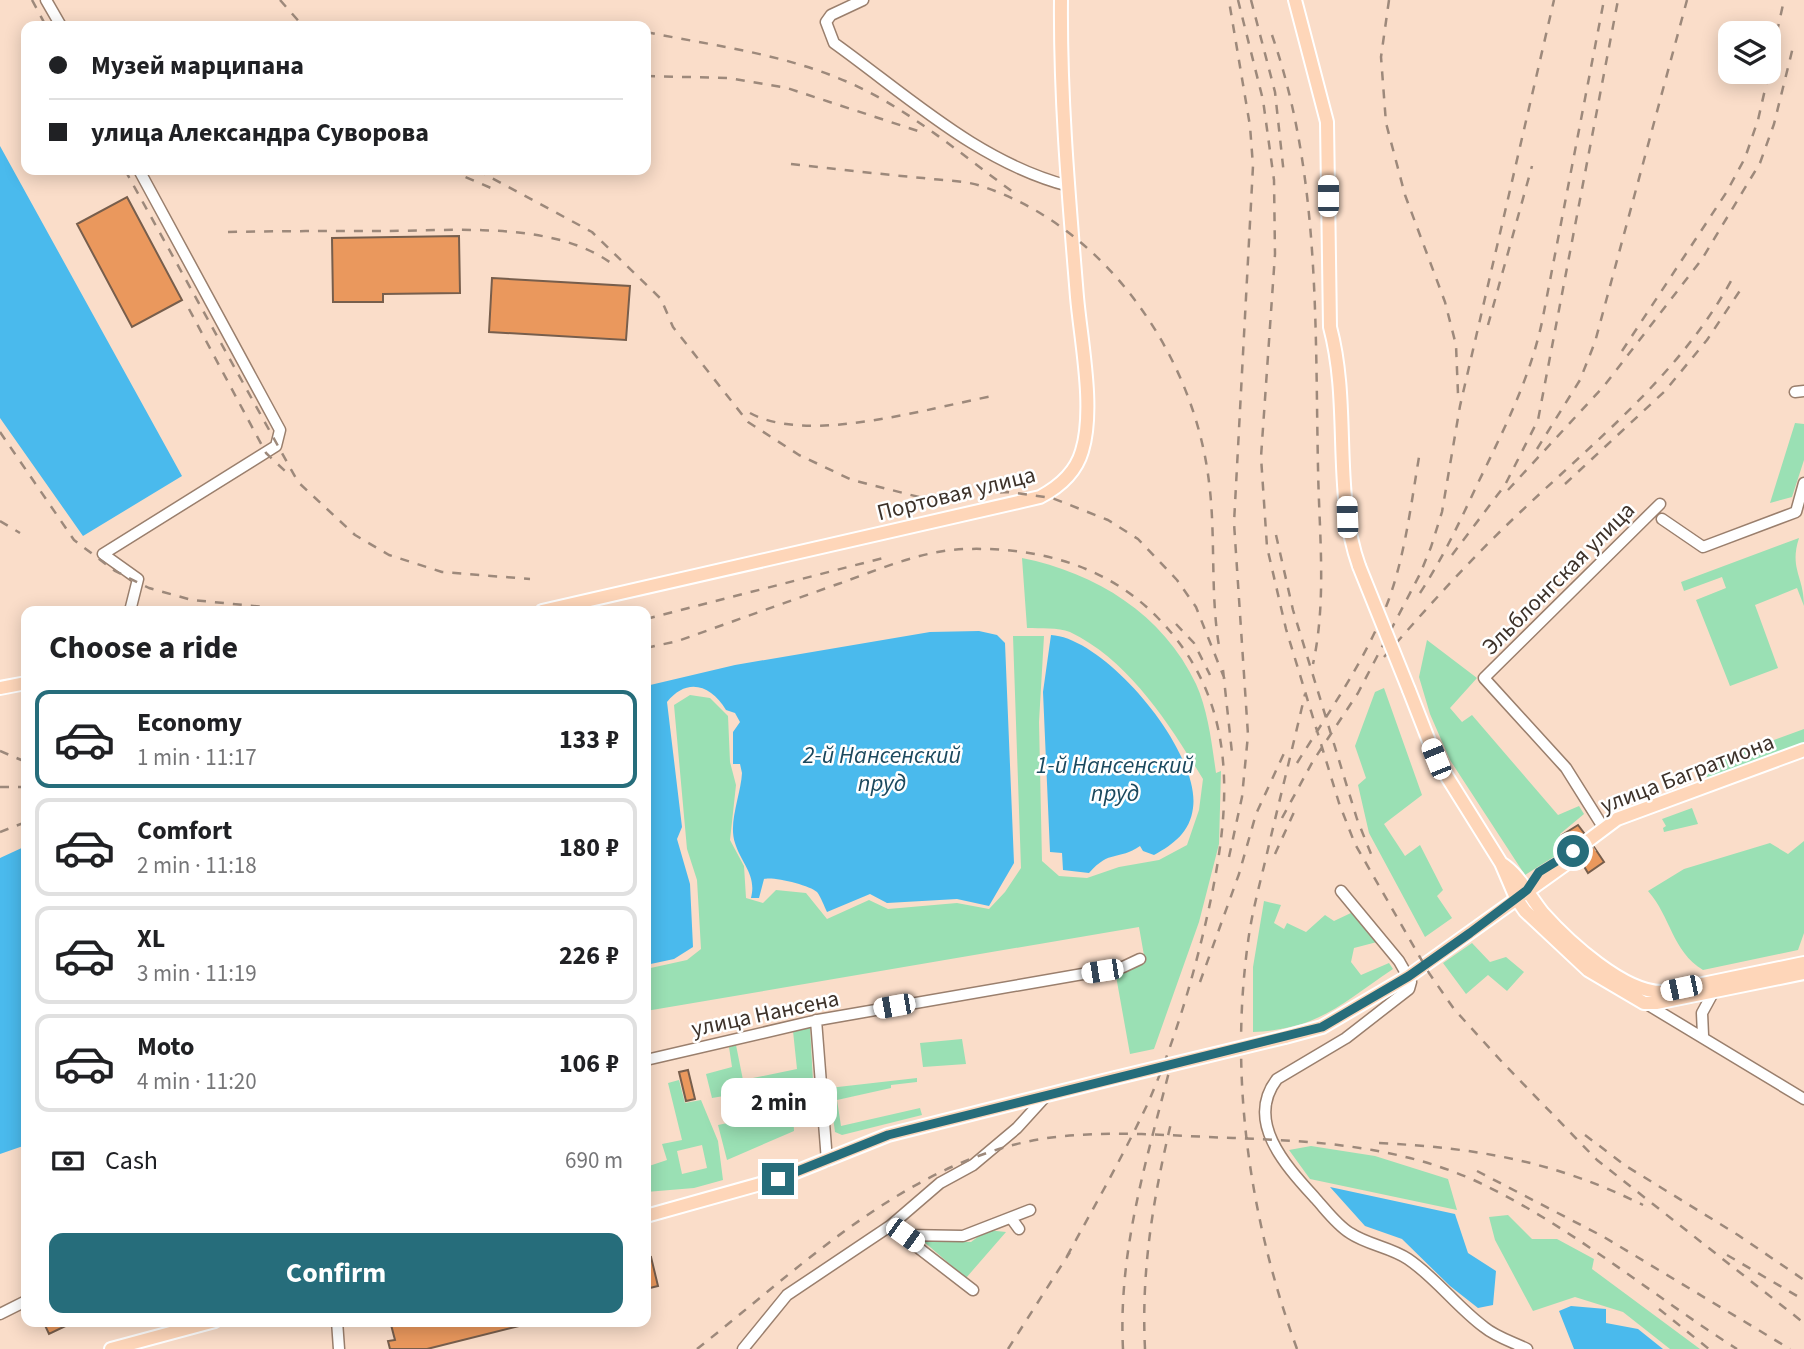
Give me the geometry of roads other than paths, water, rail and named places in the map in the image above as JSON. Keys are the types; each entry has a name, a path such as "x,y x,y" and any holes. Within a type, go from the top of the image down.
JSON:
{"main road":[{"name":"Портовая улица","path":"564,606 1041,497 1055,489 1075,468 1086,430 1069,186 1061,0"},
{"path":"1295,0 1327,122 1329,327 1337,356 1342,400 1347,517 1359,566 1436,759 1501,863 1516,898 1548,934 1588,970 1645,997 1668,1002 1804,973"},
{"path":"0,688 21,684"},
{"name":"улица Багратиона","path":"1804,750 1629,814 1603,827 1591,843 1619,827 1804,757"},
{"path":"651,1215 730,1194 827,1161 888,1135 1322,1027 1410,979 1527,890 1539,872 1575,854"},
{"path":"1501,863 1514,873 1544,913 1586,953 1645,997"},
{"path":"1645,997 1804,963"},
{"path":"111,1349 193,1327"}],"street":[{"path":"46,0 58,21"},
{"path":"863,0 831,15 826,22 834,43 957,134 1031,176 1069,186"},
{"path":"131,606 138,579 103,554 276,446 281,430 142,175"},
{"name":"Эльблонгская улица","path":"1662,519 1703,547 1796,512 1804,483"},
{"name":"Эльблонгская улица","path":"1603,827 1566,768 1484,678 1660,504"},
{"path":"1341,891 1410,979 1403,996 1346,1038 1277,1079 1271,1087 1266,1108 1270,1140 1276,1152 1346,1231 1366,1243 1389,1249 1408,1260 1486,1329 1527,1349"},
{"name":"улица Нансена","path":"651,1059 816,1020 1124,967 1140,959"},
{"path":"1703,1035 1702,1013 1714,991"},
{"path":"1645,997 1804,1099"},
{"path":"816,1020 827,1161"},
{"path":"743,1349 787,1295 890,1226 940,1183 973,1165 1017,1128 1048,1095"},
{"path":"905,1235 963,1236 1030,1210"},
{"path":"1011,1218 1018,1229"},
{"path":"890,1226 973,1290"},
{"path":"927,1234 938,1227"},
{"path":"0,1314 21,1304"},
{"path":"337,1327 339,1349"}],"water":[{"path":"0,146 182,476 83,536 0,418"},
{"name":"2-й Нансенский пруд","path":"979,631 997,635 1005,643 1014,863 989,906 957,899 887,903 870,894 827,912 813,889 768,878 764,879 759,898 751,898 750,876 733,835 742,773 740,764 733,764 733,732 740,722 735,713 726,710 720,701 706,690 691,687 675,694 667,702 682,827 677,839 690,884 693,947 674,959 651,964 651,685 735,665 930,632"},
{"name":"1-й Нансенский пруд","path":"1051,635 1073,641 1098,655 1122,676 1166,729 1182,758 1191,785 1191,816 1185,831 1154,855 1143,851 1140,846 1103,861 1089,873 1063,870 1062,853 1050,852 1043,692"},
{"path":"21,848 21,1147 0,1154 0,858"},
{"path":"1330,1187 1455,1214 1468,1253 1496,1271 1493,1305 1478,1308 1450,1286 1402,1239 1365,1226"},
{"path":"1571,1306 1606,1309 1606,1323 1638,1329 1663,1349 1574,1349 1559,1311"}],"tunnel":[{"path":"1577,856 1593,846"}],"railway":[{"path":"32,0 43,21"},
{"path":"280,0 299,21"},
{"path":"1238,0 1263,100 1274,180 1275,254 1261,457 1267,547 1286,629 1339,803 1355,844 1429,973 1454,1009 1503,1063 1597,1160 1804,1323"},
{"path":"1251,0 1275,92 1284,175"},
{"path":"1389,0 1381,57 1386,123 1405,195 1445,302 1456,345 1458,394"},
{"path":"1282,818 1313,761 1358,693 1420,574 1431,547 1442,512 1460,406 1554,0"},
{"path":"1420,593 1444,553 1506,424 1537,344 1604,0"},
{"path":"1452,555 1505,485 1538,420 1618,0"},
{"path":"1537,449 1580,380 1595,342 1687,0"},
{"path":"1779,21 1784,0"},
{"path":"1229,1 1250,126 1253,166 1234,523 1248,735 1242,797 1229,857"},
{"path":"651,33 791,62 862,88 907,115 1013,192"},
{"path":"1272,35 1288,87 1299,140 1312,249 1321,566 1320,615 1313,664"},
{"path":"1508,490 1604,386 1702,259 1760,163 1774,124 1794,43"},
{"path":"651,76 728,78 787,88 918,131"},
{"path":"1622,351 1726,193 1745,158 1766,84"},
{"path":"791,164 981,186 1026,205 1067,231 1104,264 1136,301 1163,343 1184,388 1200,434 1211,502 1219,646"},
{"path":"1488,325 1532,166"},
{"path":"128,175 298,482 355,535 389,555 442,572 530,579"},
{"path":"461,175 498,191"},
{"path":"486,175 592,232 661,299 673,327 748,422 799,455 852,480 919,497 1008,492 1052,498 1108,520 1138,539 1177,580 1196,607 1225,680"},
{"path":"228,232 504,231 564,241 591,251 615,266"},
{"path":"1384,657 1479,553 1659,379 1685,349 1731,281"},
{"path":"1565,484 1665,391 1707,340 1741,289"},
{"path":"189,309 266,453 285,471"},
{"path":"750,413 774,422 803,426 835,425 903,415 993,396"},
{"path":"0,432 74,540 115,571 149,588 192,600 254,606"},
{"path":"1297,763 1359,663 1389,599 1403,547 1419,457"},
{"path":"0,521 20,533"},
{"path":"1276,535 1293,610 1357,819 1373,859"},
{"path":"651,647 678,641 900,562 950,550 993,549 1045,556 1094,572 1138,600 1158,618 1186,652 1206,689 1218,727 1223,766 1224,806 1213,888 1199,952 1173,1040 1157,1082 1129,1142 1066,1258"},
{"path":"651,618 883,558"},
{"path":"1176,624 1194,643 1210,675"},
{"path":"1223,670 1232,753"},
{"path":"1297,1349 1267,1250 1256,1200 1248,1149 1241,1046 1243,994 1252,919 1305,694"},
{"path":"1200,982 1239,874 1256,814 1286,749"},
{"path":"0,751 21,760"},
{"path":"0,787 21,787"},
{"path":"1275,854 1295,810"},
{"path":"0,832 21,824"},
{"path":"1123,1349 1129,1242 1143,1173 1170,1068"},
{"path":"1145,1349 1145,1291 1150,1235 1171,1123"},
{"path":"697,1349 816,1253 900,1194 945,1170 992,1151 1041,1139 1089,1134 1264,1139 1358,1148 1419,1160 1478,1182 1545,1219 1737,1349"},
{"path":"1585,1135 1626,1166 1738,1235 1804,1280"},
{"path":"1379,1143 1450,1149 1515,1159 1578,1177 1643,1205"},
{"path":"1477,1171 1604,1237 1790,1349"},
{"path":"1008,1349 1070,1252"},
{"path":"1727,1255 1804,1300"},
{"path":"1659,1309 1709,1349"}]}
